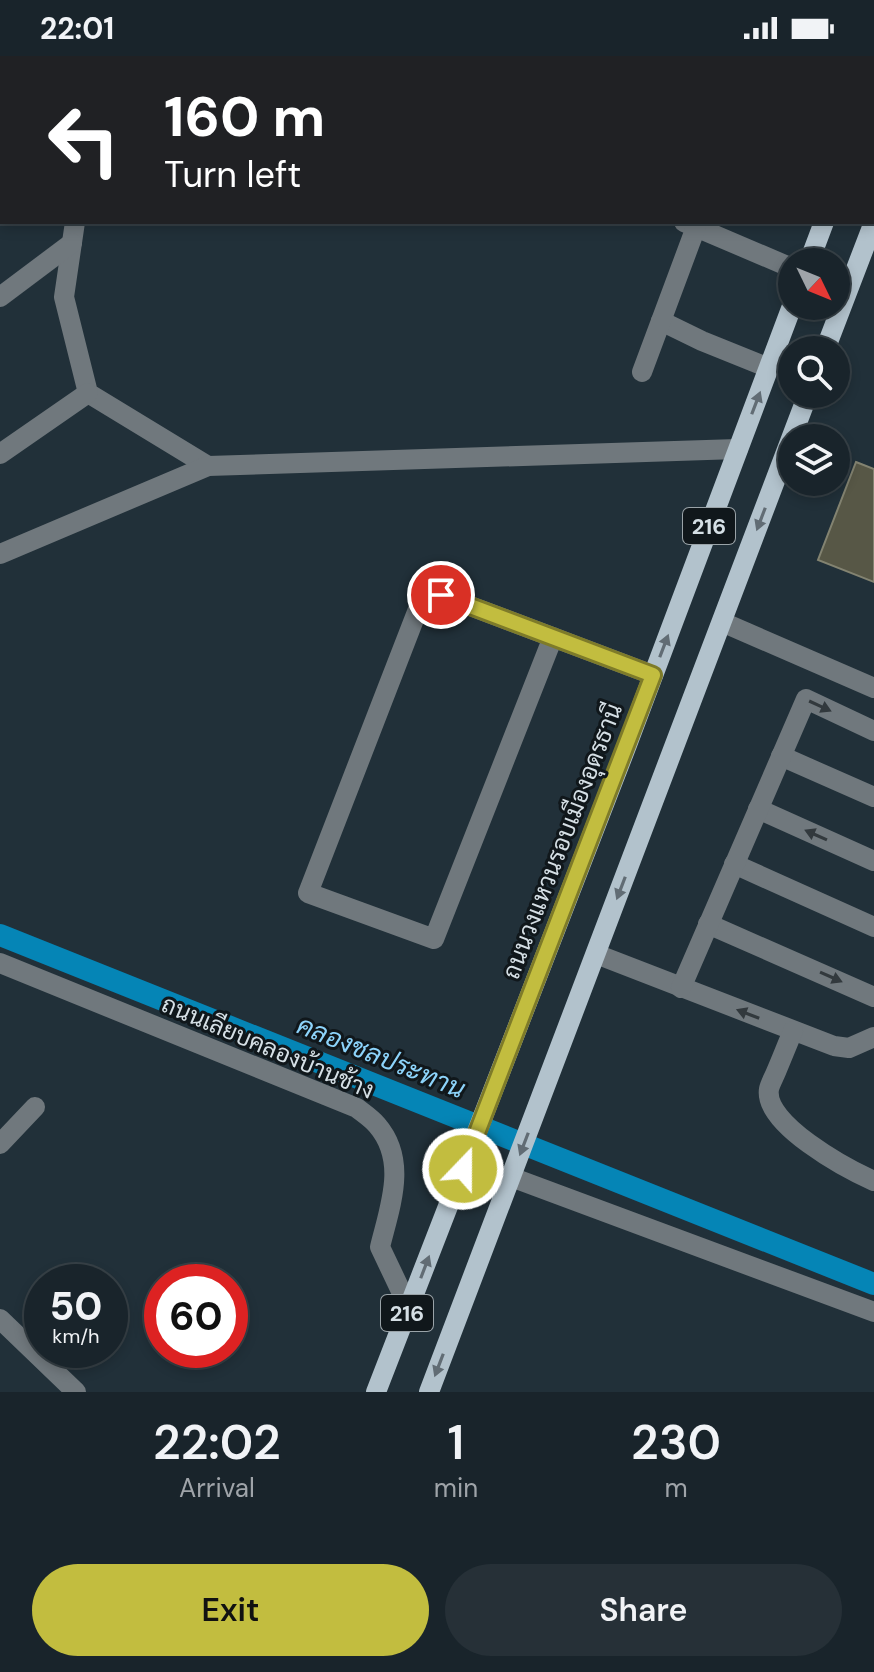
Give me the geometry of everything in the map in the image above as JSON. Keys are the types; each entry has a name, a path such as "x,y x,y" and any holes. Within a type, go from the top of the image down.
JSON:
{"main road":[{"path":"814,248 823,224"},
{"path":"830,336 873,224"},
{"name":"ถนนวงแหวนรอบเมืองอุดรธานี","path":"376,1392 493,1095 787,320"},
{"name":"216","path":"429,1392 803,408"}],"street":[{"path":"75,224 64,297 88,393 208,466"},
{"path":"642,372 690,225 778,262"},
{"path":"0,297 72,243"},
{"path":"661,321 769,368"},
{"path":"0,454 88,393"},
{"path":"0,554 208,466 738,449"},
{"path":"553,637 434,939 308,893 420,604 441,595 553,637 653,675"},
{"path":"722,622 874,688"},
{"path":"681,988 806,699 874,731"},
{"path":"781,756 874,797"},
{"path":"758,809 874,861"},
{"path":"734,864 874,927"},
{"path":"708,924 874,997"},
{"path":"596,954 834,1046 849,1048 874,1037"},
{"name":"ถนนเลียบคลองบ้านช้าง","path":"0,963 357,1108 376,1123 389,1144 396,1167 394,1192 380,1247 409,1308"},
{"path":"793,1031 768,1091 772,1106 781,1120 810,1144 874,1181"},
{"path":"0,1144 35,1107"},
{"path":"511,1177 874,1312"},
{"path":"0,1319 74,1391"}],"building":[{"path":"856,462 874,469 874,582 818,560 843,496 850,496 850,477"}],"waterway":[{"name":"คลองชลประทาน","path":"0,935 874,1284"}],"route":[{"path":"441,595 653,675 463,1169"}]}
